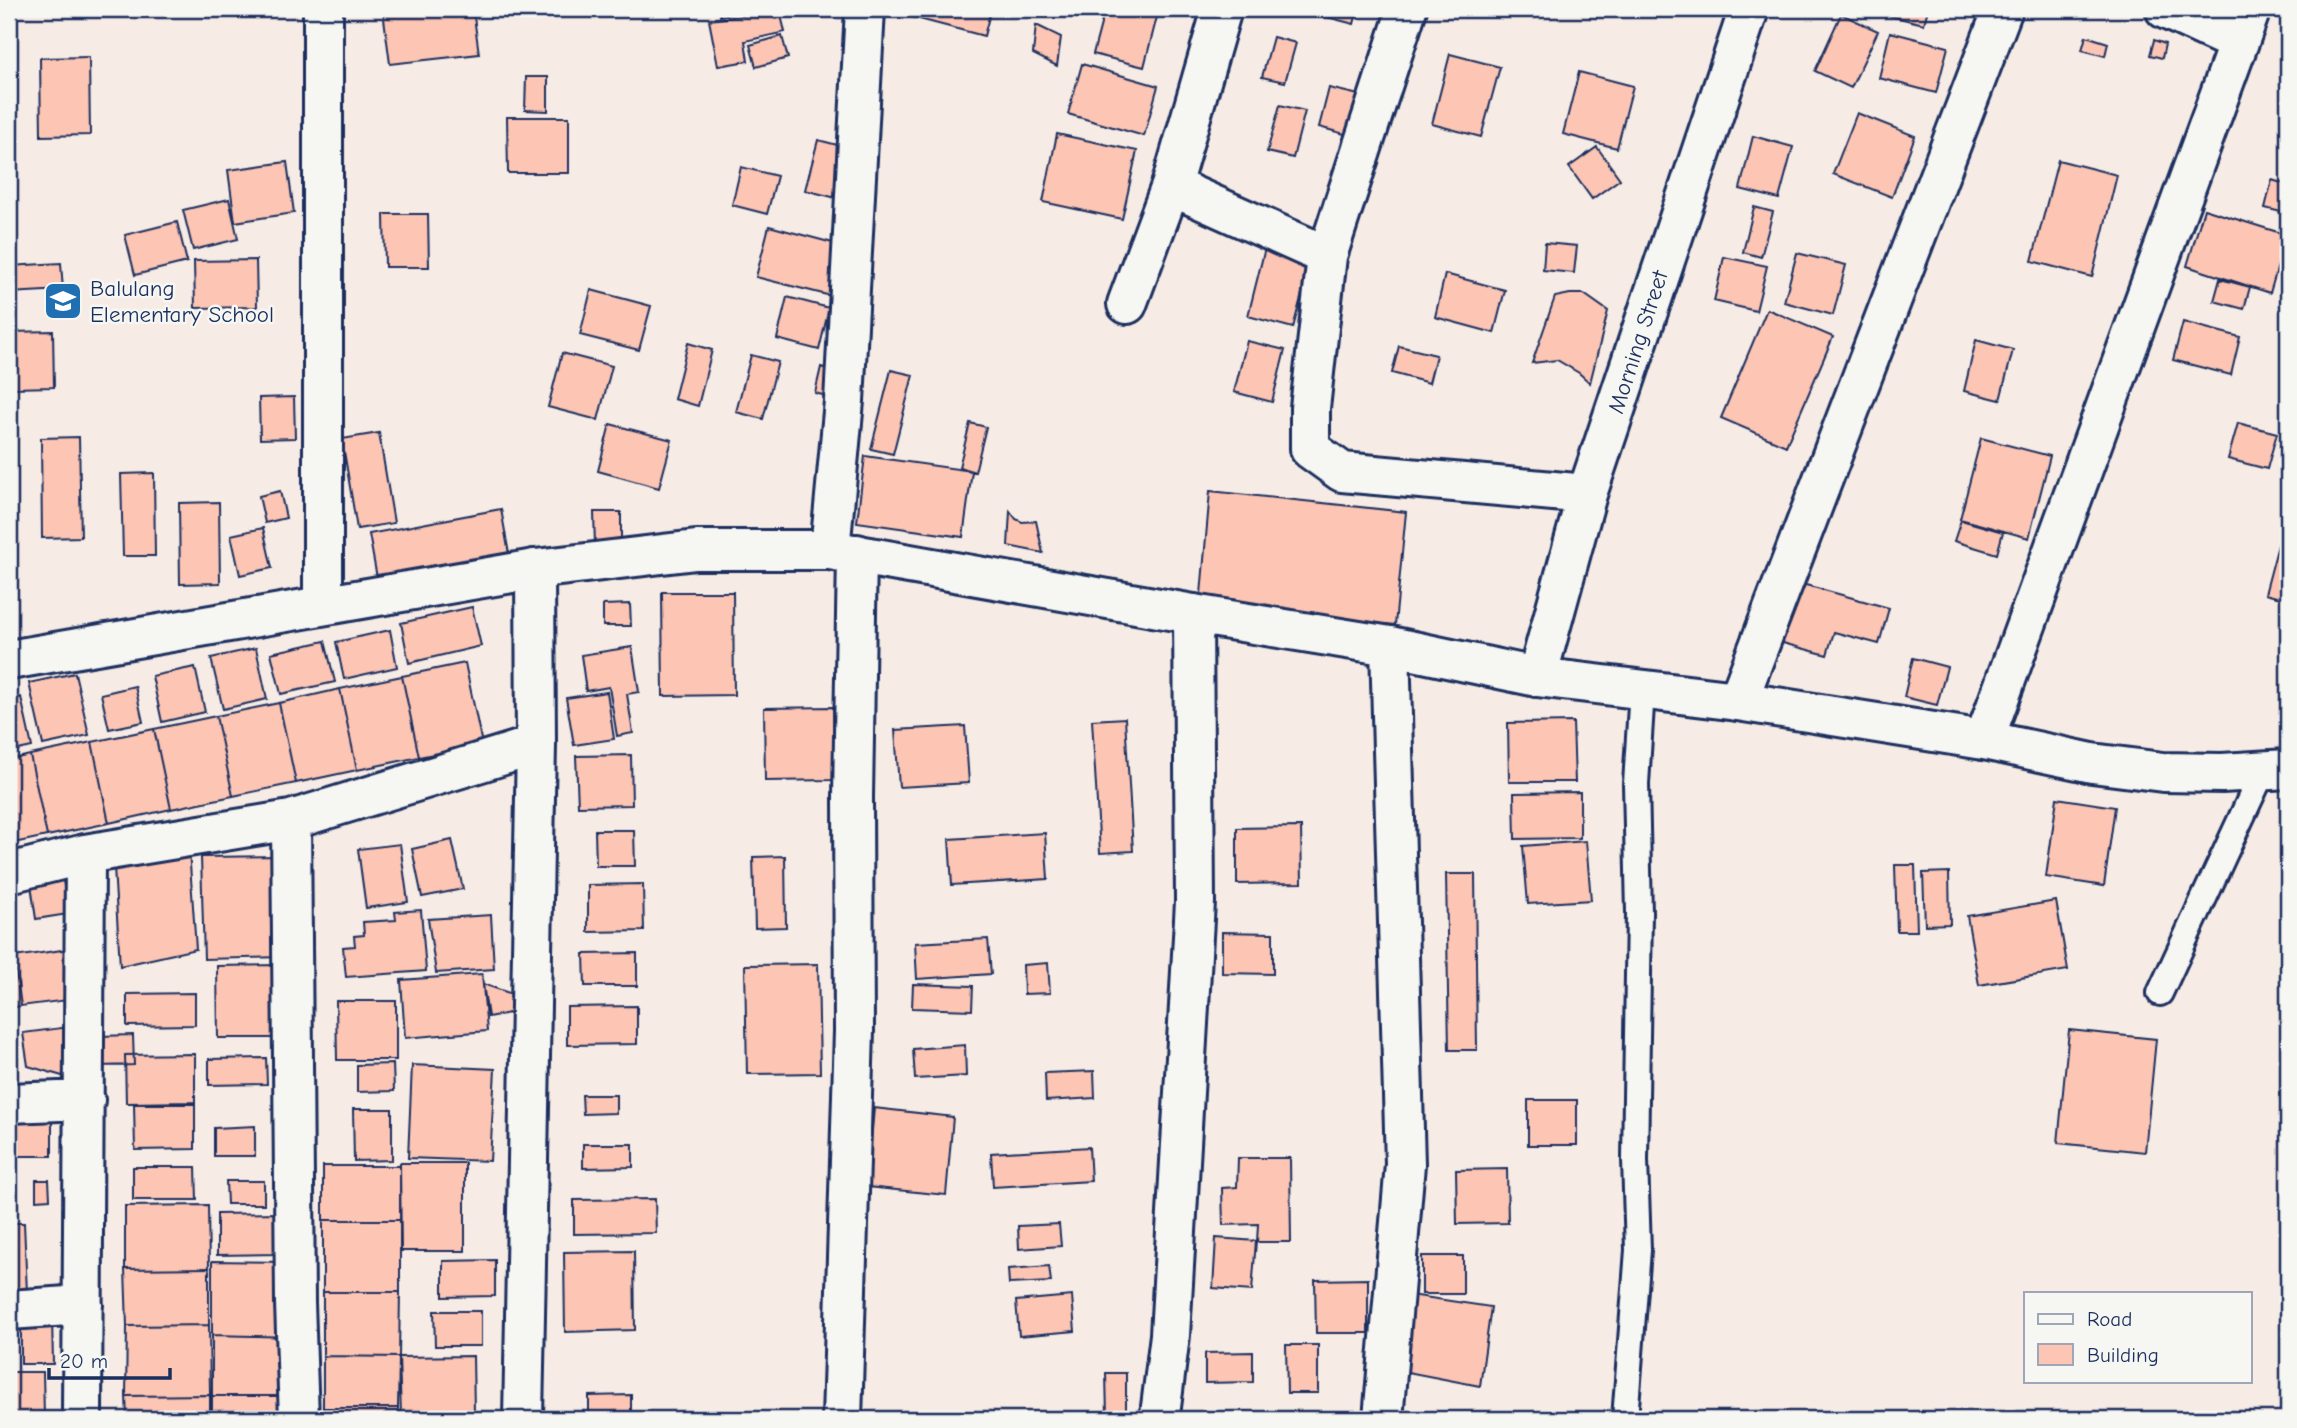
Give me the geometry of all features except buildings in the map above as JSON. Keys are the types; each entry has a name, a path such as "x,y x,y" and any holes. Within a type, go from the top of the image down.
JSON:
{"street":[{"path":"323,9 323,604"},
{"path":"842,1419 854,1031 853,797 844,552 845,388 865,9"},
{"path":"1127,304 1171,186 1222,9"},
{"path":"1407,9 1328,256 1310,408 1310,449 1342,472 1587,494"},
{"name":"Morning Street","path":"1536,677 1587,494 1749,9"},
{"path":"1738,701 2003,9"},
{"path":"1984,740 2244,25 2165,9"},
{"path":"1171,186 1328,256"},
{"path":"9,660 535,569 696,550 844,552 1390,646 1536,677 1738,701 1984,740 2092,763 2163,772 2276,770"},
{"path":"523,1419 536,745 535,569"},
{"path":"1160,1415 1170,1335 1195,902 1193,614"},
{"path":"1383,1419 1405,1164 1390,646"},
{"path":"9,873 85,855 290,820 536,745"},
{"path":"290,820 295,1303 299,1419"},
{"path":"82,1419 85,855"},
{"path":"9,1103 85,1100"},
{"path":"9,1310 83,1305"}],"lane":[{"path":"1625,1419 1638,1250 1635,1160 1639,913 1636,784 1642,690"},
{"path":"2160,993 2276,770"}],"place":[{"name":"Balulang Elementary School","path":"63,301"}]}
